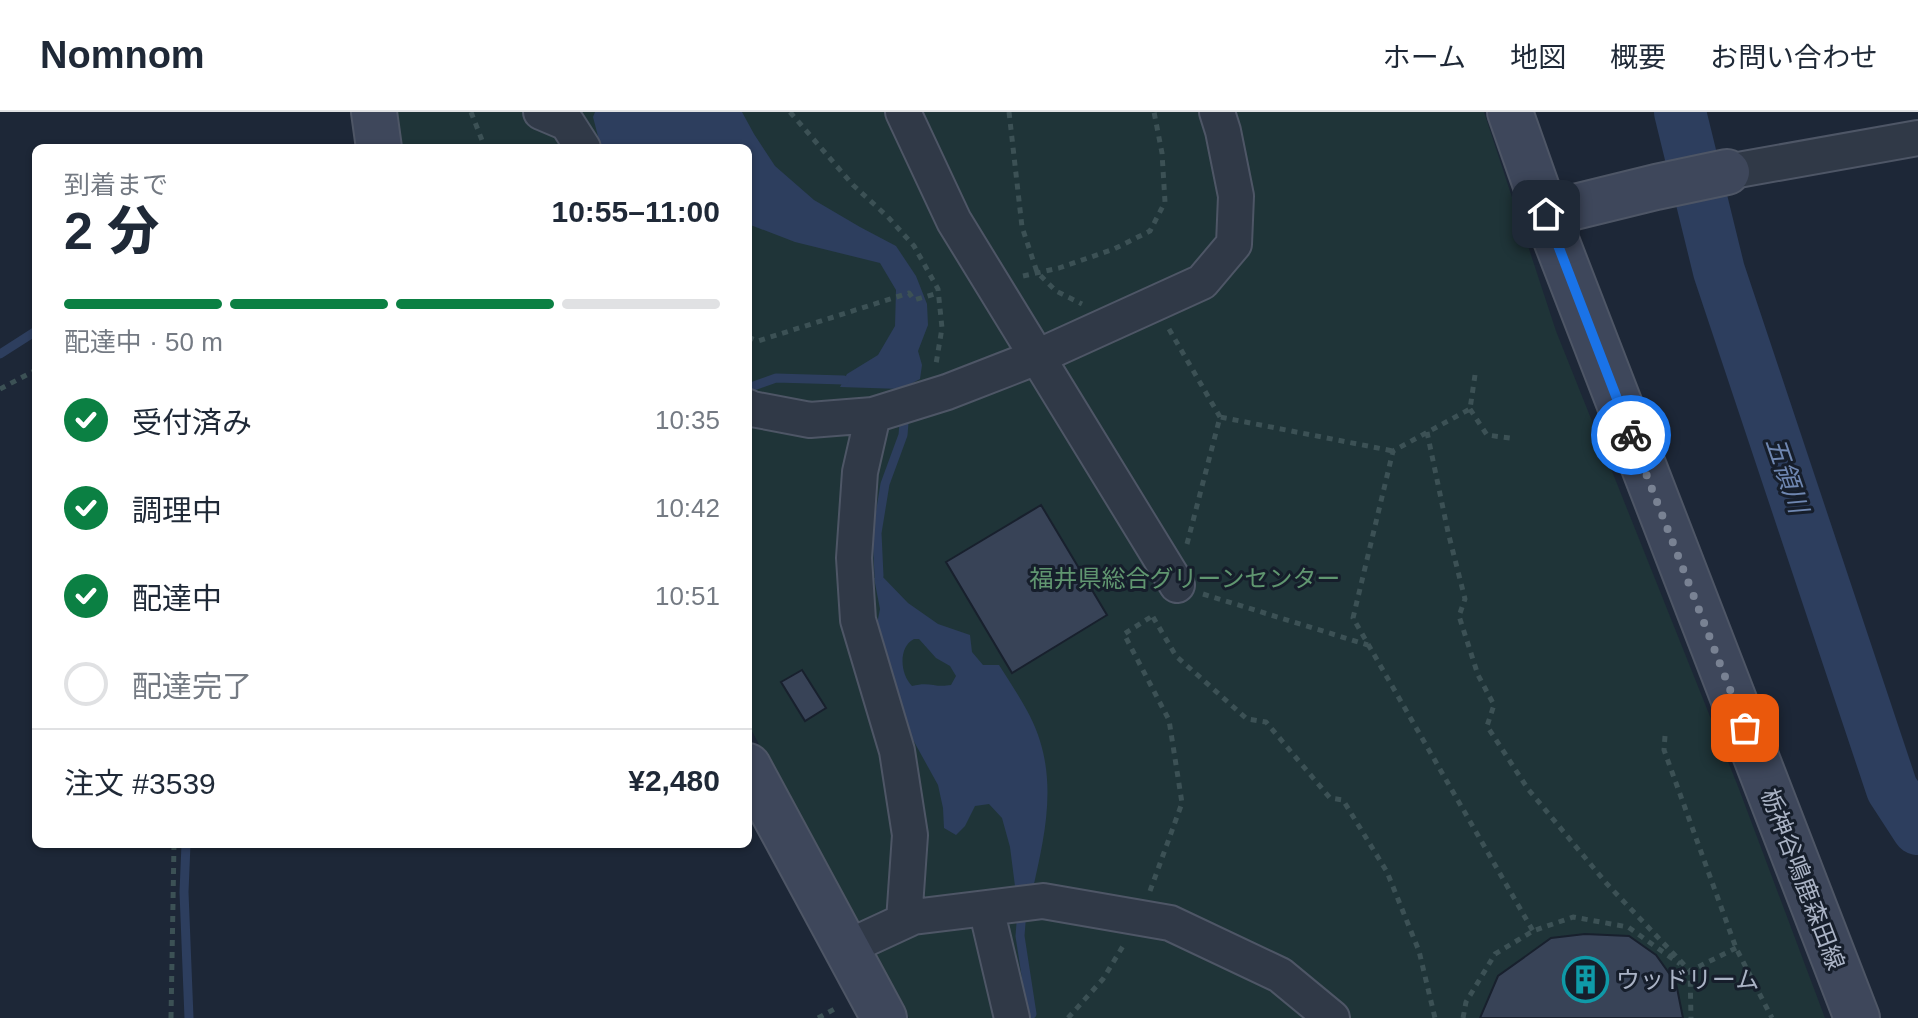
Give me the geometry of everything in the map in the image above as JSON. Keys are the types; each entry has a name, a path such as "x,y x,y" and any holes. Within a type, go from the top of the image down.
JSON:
{"main road":[{"path":"374,112 378,144"},
{"name":"栃神谷鳴鹿森田線","path":"1510,112 1546,214 1857,1018"},
{"path":"1546,214 1727,172"},
{"path":"752,773 884,1018"}],"street":[{"path":"541,112 567,123 580,144"},
{"path":"903,112 954,221 1177,585"},
{"path":"752,409 810,420 873,415 1037,357 1202,282 1234,244 1236,196 1217,112"},
{"path":"1727,172 1918,138"},
{"path":"873,415 860,472 854,558 858,620 897,751 910,835 904,921"},
{"path":"846,948 913,917 1043,901 1170,923 1280,975 1332,1018"},
{"path":"986,908 1012,1018"}],"path":[{"path":"471,112 483,144"},
{"path":"790,112 853,185 914,246 938,293 942,328 930,397"},
{"path":"1009,112 1022,227 1037,272 1056,291 1093,309 1141,310 1220,417 1393,451 1470,409"},
{"path":"993,284 1059,268 1114,249 1150,231 1165,202 1162,153 1154,112"},
{"path":"752,339 758,341 909,293 914,300 938,293"},
{"path":"0,389 32,372"},
{"path":"1475,375 1470,409 1487,435 1510,438"},
{"path":"1068,1018 1103,979 1139,918 1182,803 1169,720 1124,634 1153,617 1177,585 1220,417"},
{"path":"1427,432 1465,599 1459,616 1478,675 1494,705 1487,726 1537,801 1607,884 1690,971 1691,1018"},
{"path":"1393,451 1353,618 1533,931"},
{"path":"1177,585 1368,645"},
{"path":"1153,617 1176,656 1247,719 1266,722 1330,798 1343,800 1387,872 1419,951 1435,1018"},
{"path":"1665,736 1664,750 1736,948 1772,1018"},
{"path":"171,1018 174,848"},
{"path":"1463,1018 1466,1002 1495,954 1533,931 1573,917 1628,927 1690,971"},
{"path":"1690,971 1736,948"}],"green space":[{"name":"福井県総合グリーンセンター","path":"390,112 1484,112 1556,331 1739,789 1825,1018 909,1018 752,731 752,144 394,144"}],"water":[{"path":"595,112 742,112 775,166 814,200 896,246 916,276 927,304 928,325 918,351 922,365 920,379 901,389 840,387 847,374 878,355 895,326 896,290 880,263 795,242 752,226 752,144 600,144 593,117"},
{"path":"881,575 908,603 938,624 970,635 972,652 983,665 999,665 1027,711 1040,741 1047,779 1046,817 1032,893 1016,894 1010,847 1002,818 989,804 975,806 965,826 956,835 944,828 938,785 896,701 880,650 877,624 880,609 874,578","holes":["919,639 936,658 950,666 956,676 951,685 912,686 908,681 903,668 903,654 909,643"]}],"building":[{"path":"1041,505 1107,615 1012,673 946,562"},
{"path":"802,670 826,708 805,721 781,682"},
{"name":"ウッドリーム","path":"1585,934 1629,936 1656,955 1676,983 1683,1018 1480,1018 1498,976 1551,938"}],"waterway":[{"name":"五領川","path":"1680,112 1719,271 1892,789 1918,829"},
{"path":"0,354 32,334"},
{"path":"752,387 776,378 844,380"},
{"path":"879,576 877,533 885,484 903,435 905,411"},
{"path":"186,848 184,892 189,1018"},
{"path":"1022,910 1020,936 1032,1014"}],"way so far":[{"path":"1631,435 1745,728"}],"place":[{"name":"ウッドリーム","path":"1585,979"}],"route":[{"path":"1546,214 1631,435"}]}
